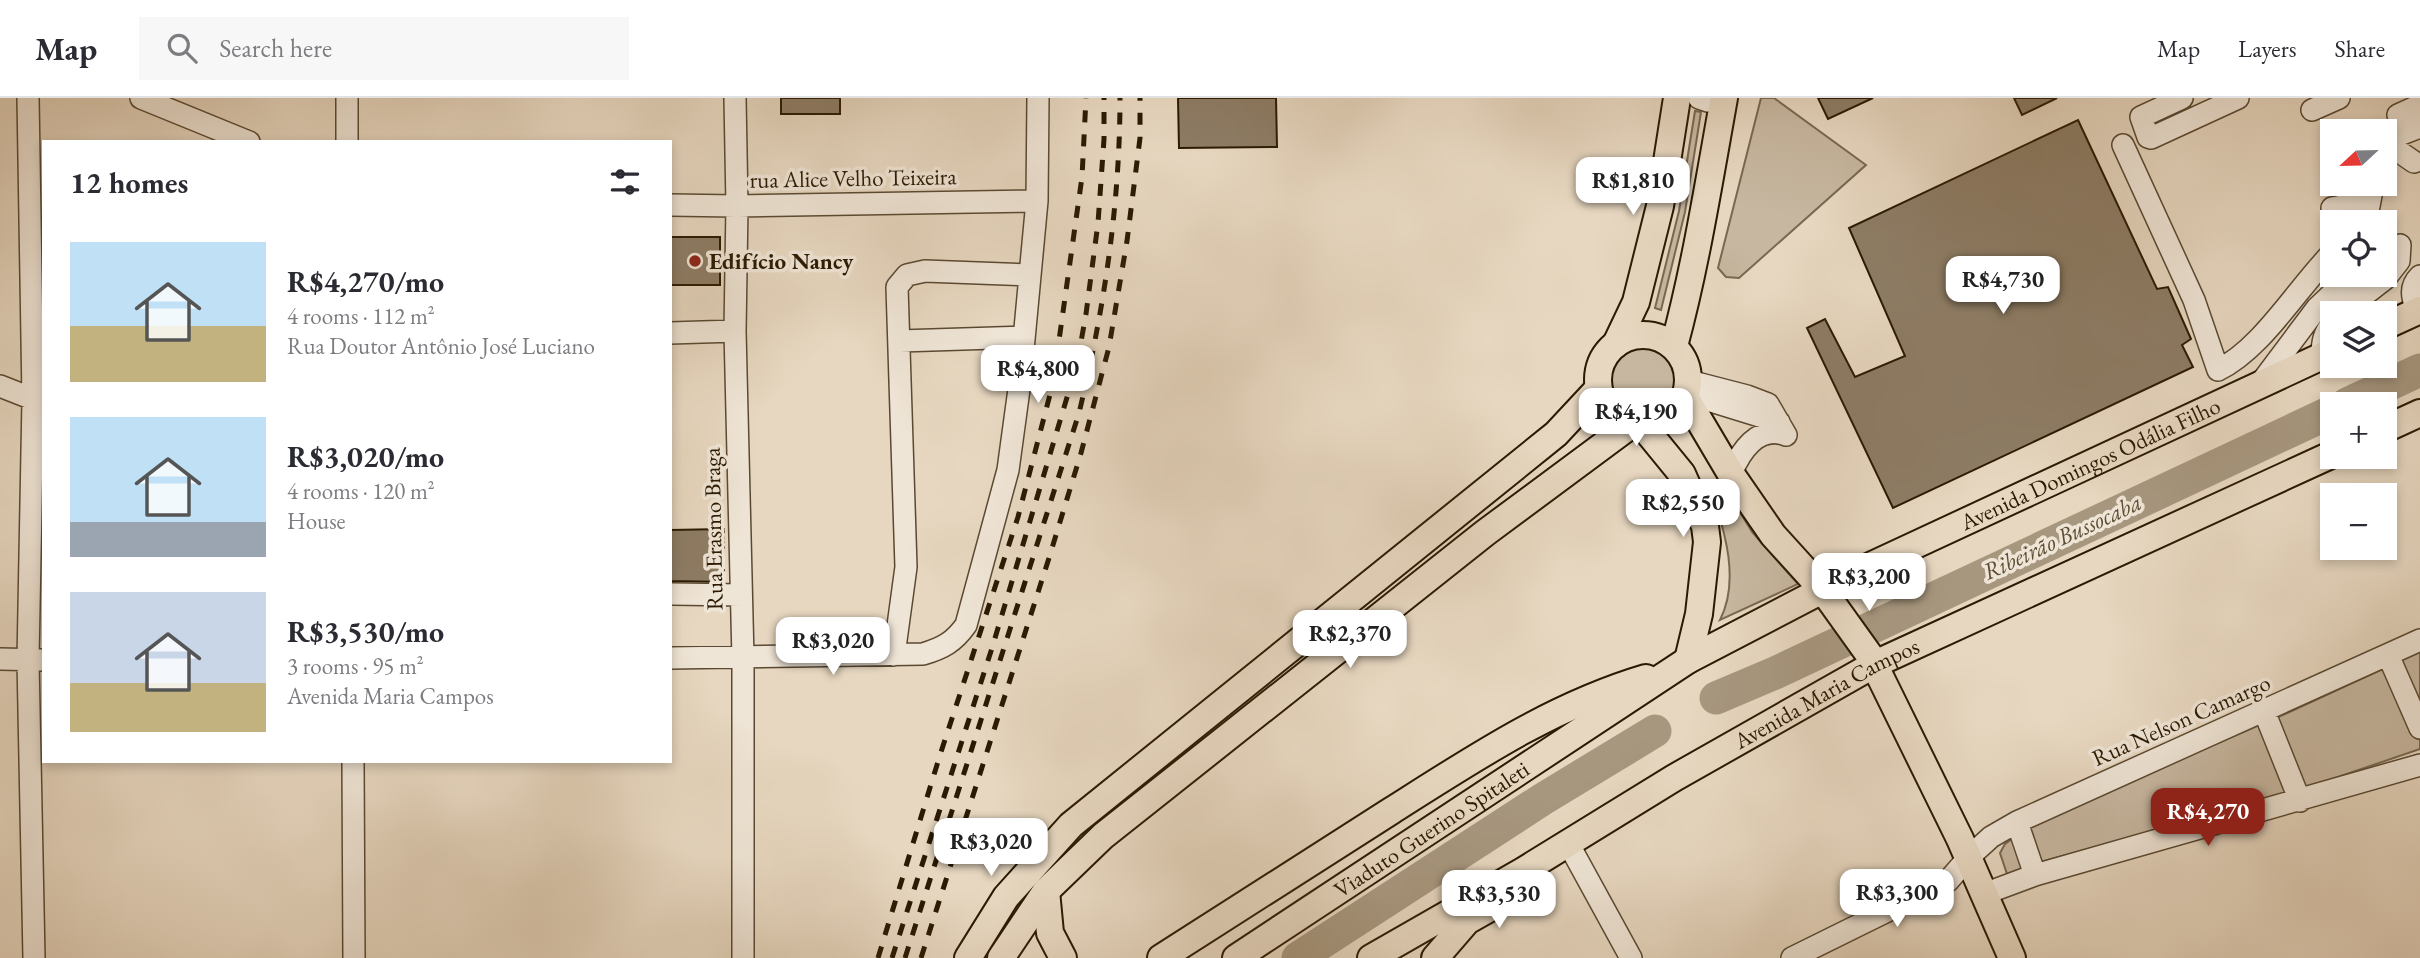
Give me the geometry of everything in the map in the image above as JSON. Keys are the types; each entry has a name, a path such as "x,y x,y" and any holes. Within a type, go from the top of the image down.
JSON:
{"main road":[{"path":"1677,98 1657,218 1636,302 1597,376 1602,401 1610,411 1620,419 1637,425 1653,424 1672,415 1687,391"},
{"path":"1674,346 1705,211 1724,98"},
{"path":"2397,321 2419,311"},
{"path":"1616,344 1639,335 1663,340 1674,346 1685,362 1687,391 1731,474 1773,535 1825,594 1872,660 1969,857 2012,958"},
{"name":"Avenida Domingos Odália Filho","path":"1627,700 1681,664 2320,357"},
{"path":"968,958 1006,897 1071,825 1547,442 1598,389"},
{"path":"2397,424 2420,413"},
{"path":"1161,958 1471,760 1545,717 1606,690 1681,664 1699,614 1707,542 1705,526 1682,474 1637,425"},
{"path":"1001,958 1046,891 1103,836 1485,533 1637,425"},
{"name":"Avenida Maria Campos","path":"1371,958 1523,871 1872,660 2320,460"},
{"name":"Viaduto Guerino Spitaleti","path":"1236,958 1627,700"},
{"name":"Avenida Maria Campos","path":"1435,958 1467,921 1505,899 1523,871"},
{"path":"1046,891 1050,933 1063,958"}],"street":[{"path":"27,98 36,660 34,958"},
{"path":"141,98 244,140"},
{"path":"347,98 347,140"},
{"name":"Rua Erasmo Braga","path":"735,98 735,331 743,659 743,958"},
{"path":"672,658 743,659 923,654 944,648 966,625 1009,470 1037,201 1038,98"},
{"path":"1699,98 1708,101 1716,98"},
{"path":"2182,98 2141,117 2148,137 2151,138 2238,98"},
{"path":"2312,110 2339,98"},
{"path":"2398,115 2420,105"},
{"path":"2398,135 2420,127"},
{"path":"2123,145 2194,300 2218,370 2230,365 2249,348 2320,267"},
{"path":"2398,153 2414,162"},
{"path":"2332,208 2355,201 2360,196"},
{"name":"rua Alice Velho Teixeira","path":"672,205 1037,201"},
{"path":"2397,256 2419,276 2412,284 2412,296 2419,311"},
{"path":"894,655 906,567 897,287 908,275 925,271 1030,275"},
{"path":"2259,385 2317,308 2341,287"},
{"path":"2357,301 2375,287"},
{"path":"672,332 735,331"},
{"path":"900,341 1024,337"},
{"path":"0,386 33,399"},
{"path":"1687,391 1783,428 1779,432 1756,438 1739,455 1731,474"},
{"path":"672,594 741,595"},
{"name":"Rua Nelson Camargo","path":"1792,958 1948,881 1969,857 1992,837 2017,822 2420,640"},
{"path":"2388,655 2420,728"},
{"path":"0,659 36,660"},
{"path":"2264,710 2300,801"},
{"path":"353,763 354,958"},
{"path":"1984,894 2035,875 2420,765"},
{"path":"2017,822 2035,875"},
{"path":"1568,843 1631,958"}],"shaded area":[{"path":"1761,98 1774,98 1866,165 1739,278 1726,277 1718,268"},
{"path":"1695,111 1701,112 1685,212 1661,310 1655,308 1679,211"},
{"path":"1648,345 1669,360 1675,372 1673,392 1665,403 1648,413 1634,413 1617,403 1609,392 1607,372 1617,355 1628,347"},
{"path":"1724,486 1752,532 1798,584 1720,620 1726,605 1730,573 1726,540 1712,492"},
{"path":"2420,652 2420,749 2297,791 2037,863 2007,874 2000,853 2005,844 2039,820 2285,714"}],"building":[{"path":"781,98 840,98 840,114 781,114"},
{"path":"1178,98 1276,98 1277,147 1179,148"},
{"path":"1818,98 1873,98 1828,119"},
{"path":"2014,98 2057,98 2022,115"},
{"path":"2078,120 2157,289 2168,287 2191,339 2182,345 2193,367 1893,508 1807,328 1825,319 1855,377 1905,356 1849,228"},
{"name":"Edifício Nancy","path":"672,237 720,237 720,285 672,285"},
{"path":"724,529 724,582 672,581 672,530"}],"waterway":[{"name":"Ribeirão Bussocaba","path":"2373,392 2420,370"},
{"name":"Ribeirão Bussocaba","path":"1716,698 1775,673 2320,417"},
{"name":"Ribeirão Bussocaba","path":"1298,958 1543,799 1655,731"}],"railway":[{"path":"878,958 940,755 1018,517 1053,383 1082,177 1086,98"},
{"path":"892,958 992,648 1077,364 1098,223 1104,98"},
{"path":"905,958 1079,413 1109,257 1117,177 1120,98"},
{"path":"921,958 1049,558 1109,347 1127,241 1140,138 1140,98"}],"place":[{"name":"Edifício Nancy","path":"695,261"}]}
